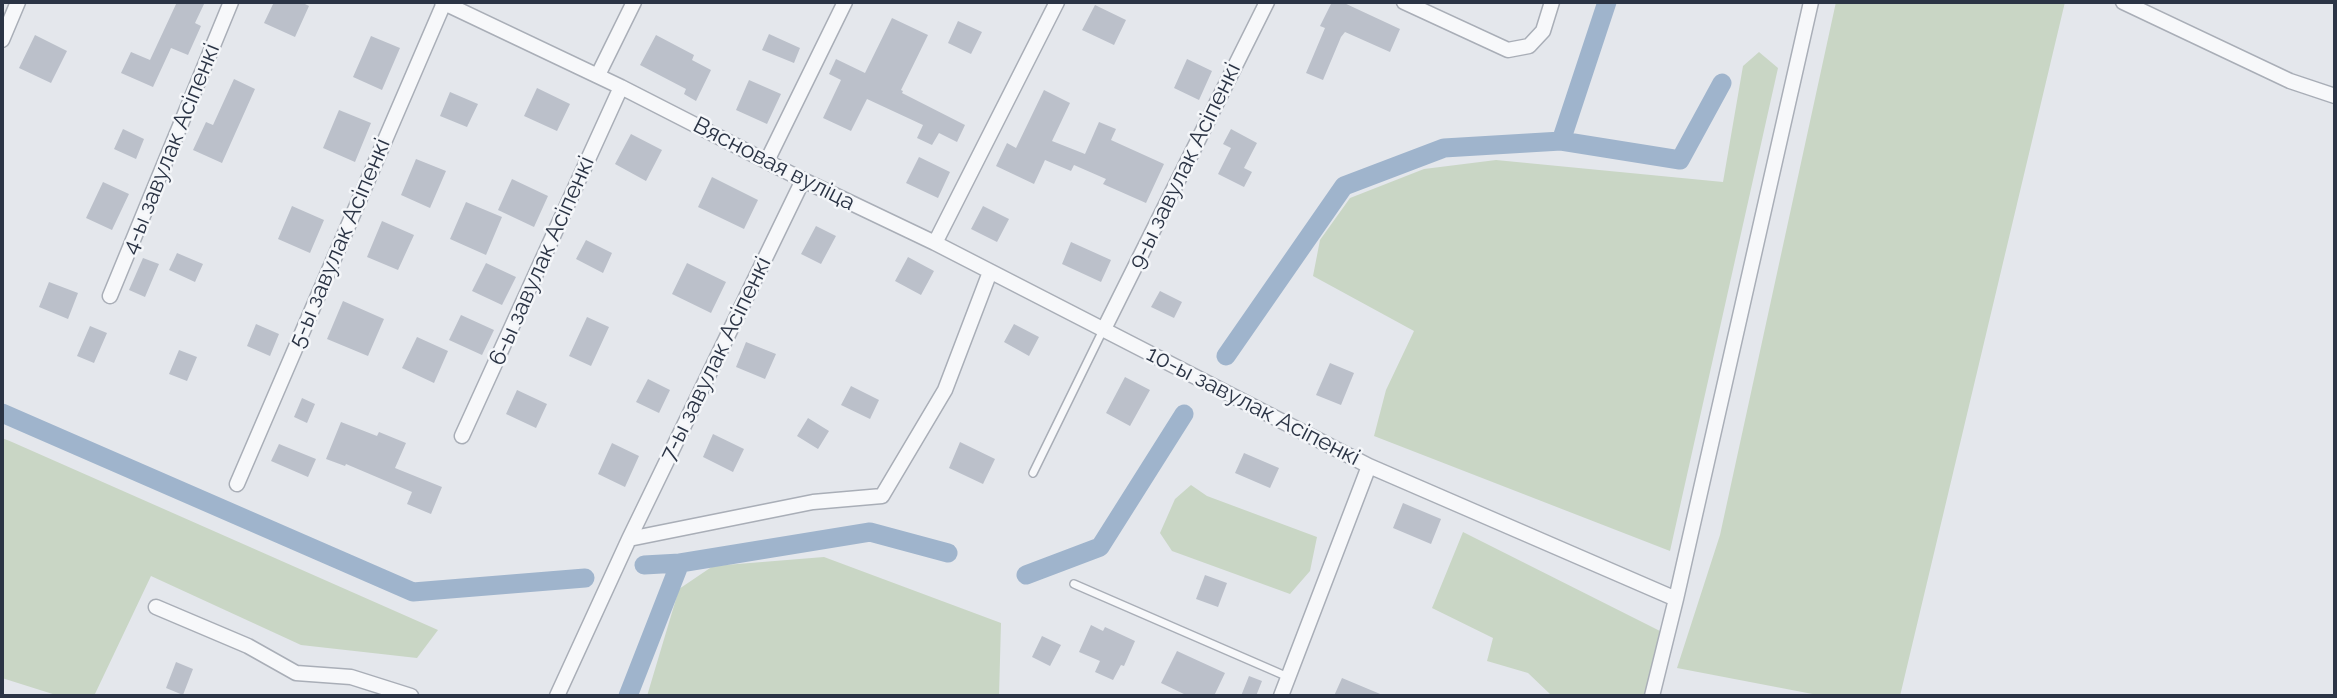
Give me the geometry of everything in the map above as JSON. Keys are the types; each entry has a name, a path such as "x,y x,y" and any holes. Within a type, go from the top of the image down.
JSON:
{"street":[{"path":"2,40 18,2"},
{"name":"4-ы завулак Асіпенкі","path":"110,296 231,2"},
{"name":"Вясновая вуліца","path":"443,2 598,75 1104,329"},
{"name":"5-ы завулак Асіпенкі","path":"237,484 443,2"},
{"path":"598,75 634,2"},
{"path":"767,161 845,2"},
{"path":"935,243 1057,2"},
{"name":"9-ы завулак Асіпенкі","path":"1104,329 1267,2"},
{"path":"1404,2 1508,50 1529,46 1543,31 1552,2"},
{"path":"1652,696 1811,2"},
{"path":"2123,2 2290,81 2335,96"},
{"name":"6-ы завулак Асіпенкі","path":"462,436 621,87"},
{"name":"7-ы завулак Асіпенкі","path":"557,696 629,538 803,180"},
{"path":"629,538 813,502 882,496 945,390 990,272"},
{"name":"10-ы завулак Асіпенкі","path":"1104,329 1369,466 1280,696"},
{"path":"1369,466 1676,599"},
{"path":"156,607 248,646 296,673 351,677 411,696"}],"lane":[{"path":"1033,473 1104,329"},
{"path":"1074,583 1288,677"}],"green space":[{"path":"1836,2 2065,2 1900,696 1823,696 1677,668 1720,535"},
{"path":"1759,52 1778,68 1670,551 1374,436 1386,390 1414,331 1313,276 1320,240 1350,198 1424,169 1496,160 1723,182 1743,66"},
{"path":"2,438 438,630 417,658 301,645 151,576 94,696 59,696 2,678"},
{"path":"1191,485 1207,496 1317,537 1310,571 1290,594 1172,551 1160,533 1175,499"},
{"path":"1463,532 1662,632 1645,696 1558,696 1550,694 1528,673 1487,661 1493,638 1432,608"},
{"path":"824,557 1001,623 999,696 647,696 679,589 713,566"}],"building":[{"path":"177,2 205,2 195,23 201,26 188,55 171,48 153,87 121,73 131,52 150,60"},
{"path":"274,2 301,2 309,6 295,37 264,23"},
{"path":"1332,2 1342,2 1400,29 1390,52 1345,32 1323,80 1306,73 1325,28 1320,26"},
{"path":"1095,5 1126,20 1114,45 1082,30"},
{"path":"892,18 928,35 901,90 902,93 965,125 957,142 939,133 932,145 917,138 923,125 867,99 851,131 823,118 841,80 829,74 836,59 865,73"},
{"path":"958,21 982,32 971,54 948,43"},
{"path":"769,34 800,48 794,63 762,50"},
{"path":"35,35 67,51 51,83 19,68"},
{"path":"656,35 694,55 692,60 711,70 696,101 684,94 686,89 640,65"},
{"path":"371,36 400,48 382,90 353,77"},
{"path":"1187,59 1212,71 1199,100 1174,88"},
{"path":"234,79 255,89 222,163 193,150 206,122 213,125"},
{"path":"749,80 781,94 767,124 736,110"},
{"path":"537,88 570,104 557,131 524,116"},
{"path":"1044,90 1070,103 1052,141 1085,154 1099,122 1116,129 1111,140 1164,164 1146,203 1103,184 1106,179 1074,165 1071,171 1045,160 1034,184 996,166 1007,143 1016,148"},
{"path":"450,92 478,104 467,127 440,116"},
{"path":"339,110 371,123 355,162 323,148"},
{"path":"123,129 144,139 136,159 114,149"},
{"path":"1231,129 1257,143 1244,168 1252,172 1244,187 1218,174 1231,148 1223,144"},
{"path":"631,134 662,150 646,181 615,164"},
{"path":"919,157 950,172 938,198 906,183"},
{"path":"416,159 446,171 430,208 401,195"},
{"path":"712,177 758,200 744,229 698,207"},
{"path":"512,179 548,196 534,227 498,210"},
{"path":"103,182 129,194 112,230 86,218"},
{"path":"466,202 502,217 486,255 450,239"},
{"path":"292,206 324,220 310,253 278,239"},
{"path":"983,206 1009,219 997,242 971,229"},
{"path":"382,221 414,235 398,270 367,257"},
{"path":"816,226 836,236 821,264 801,254"},
{"path":"586,240 612,253 603,273 576,259"},
{"path":"1071,242 1111,260 1101,282 1062,264"},
{"path":"177,253 203,264 195,282 169,270"},
{"path":"908,257 934,271 921,295 895,281"},
{"path":"143,258 159,264 145,297 129,290"},
{"path":"486,263 516,277 502,305 472,291"},
{"path":"687,263 726,282 711,313 672,294"},
{"path":"49,282 78,293 68,319 39,307"},
{"path":"1160,291 1182,302 1174,318 1151,307"},
{"path":"343,301 384,319 368,356 327,339"},
{"path":"461,315 494,330 482,355 449,340"},
{"path":"587,317 609,327 591,366 569,356"},
{"path":"256,324 279,334 270,356 247,346"},
{"path":"1014,324 1039,337 1029,356 1004,342"},
{"path":"90,326 107,333 94,363 77,356"},
{"path":"417,337 448,351 434,383 402,368"},
{"path":"746,342 776,354 765,379 736,367"},
{"path":"179,350 197,357 187,381 169,374"},
{"path":"1330,363 1354,373 1341,405 1316,395"},
{"path":"1125,377 1150,390 1130,426 1106,413"},
{"path":"648,379 670,390 659,413 636,402"},
{"path":"851,386 879,400 870,419 841,405"},
{"path":"517,390 547,404 536,428 506,414"},
{"path":"302,398 315,404 307,423 294,417"},
{"path":"808,418 829,431 818,449 797,436"},
{"path":"341,422 377,436 379,432 406,443 395,468 442,487 431,514 407,504 412,492 346,464 345,466 326,459"},
{"path":"713,434 744,449 733,472 703,457"},
{"path":"960,442 995,459 983,484 949,468"},
{"path":"612,443 639,456 625,487 598,474"},
{"path":"279,444 316,459 308,477 271,461"},
{"path":"1244,453 1279,468 1270,488 1235,473"},
{"path":"1403,503 1441,519 1431,544 1393,528"},
{"path":"1205,575 1227,583 1218,607 1196,599"},
{"path":"1091,625 1103,631 1105,627 1135,641 1124,666 1121,665 1113,680 1095,672 1100,661 1079,652"},
{"path":"1042,636 1061,645 1050,666 1032,657"},
{"path":"1177,651 1225,673 1214,696 1188,696 1161,683"},
{"path":"176,662 193,669 183,695 166,688"},
{"path":"1249,676 1262,681 1256,696 1241,696"},
{"path":"1342,678 1385,696 1334,696"}],"waterway":[{"path":"1561,141 1607,2"},
{"path":"1226,356 1344,186 1444,148 1561,141 1680,160 1722,83"},
{"path":"2,413 413,592 585,578"},
{"path":"1026,575 1100,547 1184,414"},
{"path":"628,696 680,563 870,532 948,553"},
{"path":"644,565 680,563"}]}
